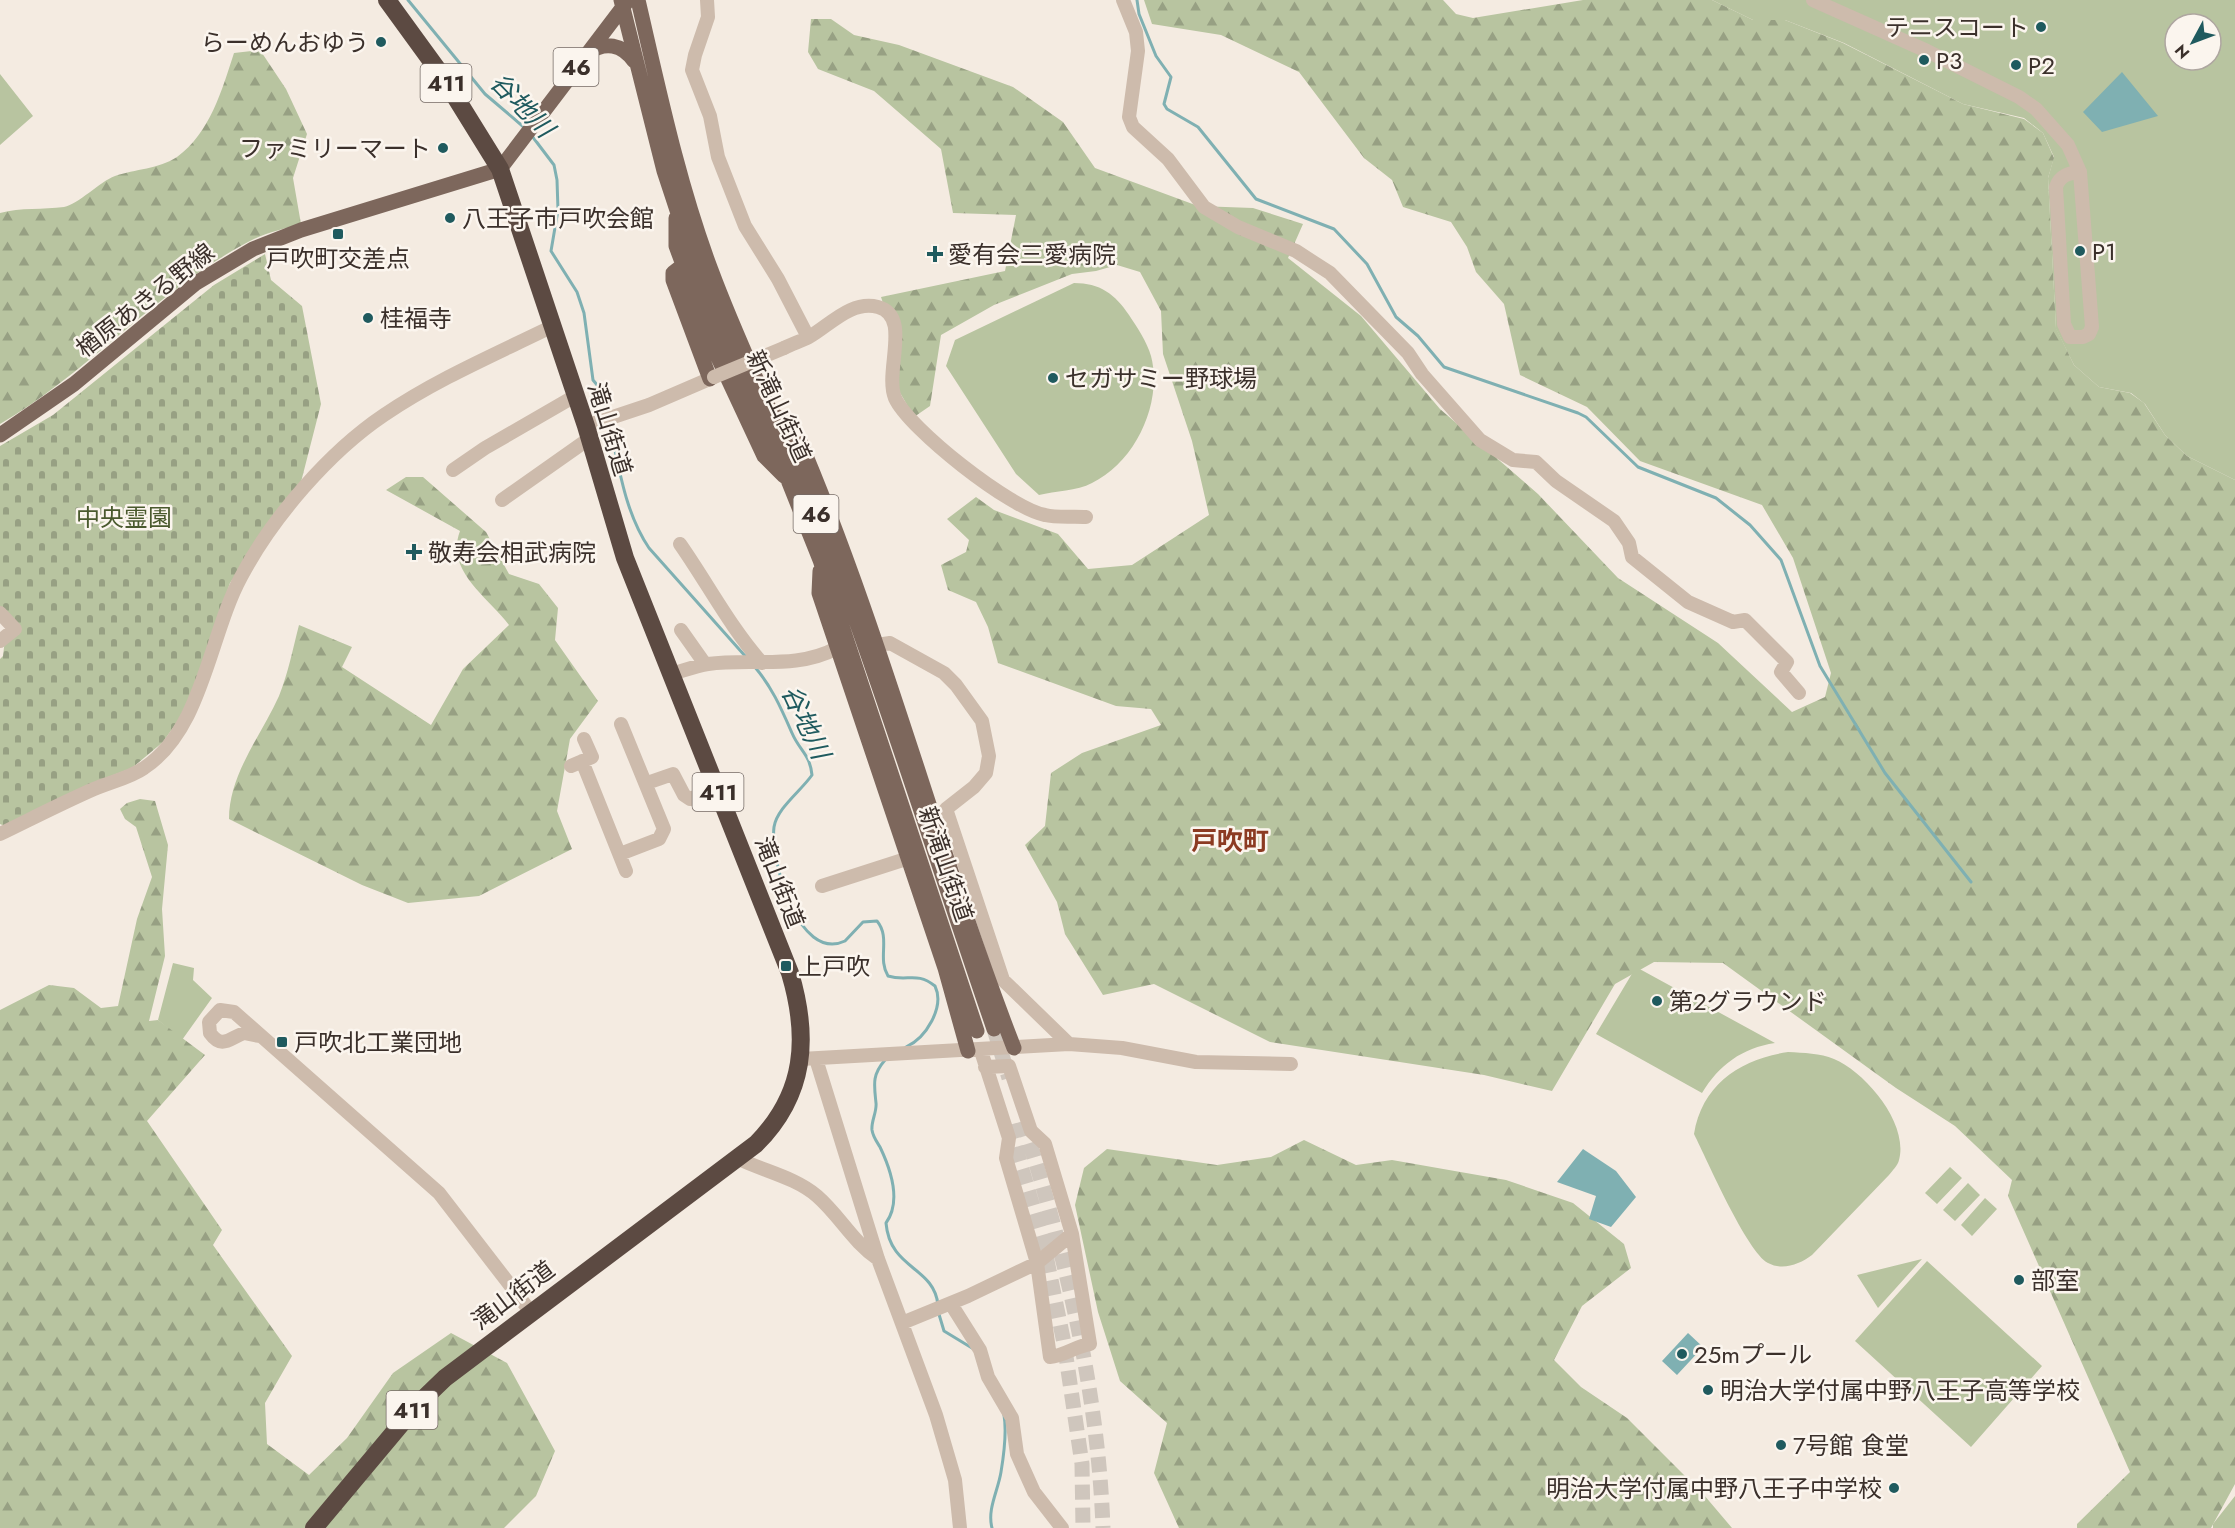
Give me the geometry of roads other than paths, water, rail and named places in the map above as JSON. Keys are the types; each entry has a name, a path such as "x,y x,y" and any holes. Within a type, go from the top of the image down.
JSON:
{"highway":[{"name":"滝山街道","path":"314,1528 417,1405 445,1378 530,1311 762,1138 777,1118 808,1059 790,973 625,558 591,429 575,396 500,169 443,77 387,0"}],"main road":[{"name":"新滝山街道","path":"638,0 675,157 697,231 726,309 804,484 845,589 994,1029"},
{"name":"46","path":"500,169 624,3"},
{"name":"新滝山街道","path":"624,3 635,63 676,211 714,315 789,480 820,560 977,1031"},
{"path":"585,55 604,46 617,45 626,50 635,63"},
{"name":"楢原あきる野線","path":"0,435 74,384 196,283 243,254 301,230 500,169"},
{"name":"46","path":"676,211 675,240 682,266 715,351 764,456 789,480"},
{"name":"46","path":"682,266 673,273 673,280 712,378"},
{"name":"46","path":"770,412 788,424 798,437 849,562 939,812 1014,1048"},
{"name":"46","path":"820,560 819,593 975,1051"}],"street":[{"path":"707,0 708,17 692,70 710,117 718,157 745,226 808,337"},
{"path":"1123,0 1136,32 1138,51 1129,117 1133,127 1173,165 1204,207 1238,227 1296,251 1330,273 1408,353 1422,374 1480,440 1513,460 1536,462 1556,481 1614,521 1629,543 1632,557 1688,602 1733,622 1745,620 1786,662 1781,672 1799,693"},
{"path":"1813,0 1927,51 2019,97 2036,109 2068,145 2080,172 2092,327 2088,334 2076,338 2070,337 2064,324 2056,187 2064,176 2080,172"},
{"path":"502,500 591,429 612,418 784,348 808,337 860,306 880,307 888,312 898,333 891,367 895,397 911,420 932,441 1012,501 1044,515 1086,517"},
{"path":"0,834 144,768 164,749 183,727 193,708 220,622 250,561 300,492 359,435 410,399 553,326"},
{"path":"453,470 485,448 575,396"},
{"path":"680,544 712,589 731,626 760,663"},
{"path":"0,613 15,628 0,642"},
{"path":"681,630 705,664"},
{"path":"877,645 890,643 944,673 956,685 982,721 989,756 986,772 974,787 939,812 1003,980 1069,1044"},
{"path":"671,674 705,664 800,662 819,658 837,648"},
{"path":"620,854 659,839 664,833 647,783 621,724"},
{"path":"585,739 592,757 576,763 626,871"},
{"path":"647,783 673,774 684,795 690,799 717,788"},
{"path":"822,886 909,858"},
{"path":"259,1036 439,1193 530,1311"},
{"path":"960,1528 955,1480 936,1415 808,1059 1069,1044 1122,1048 1196,1062 1291,1064"},
{"path":"975,1051 986,1067 1009,1138 1006,1158 1037,1263 1050,1357 1058,1356 1075,1346 1090,1344 1072,1234 1045,1144 1031,1131 1009,1066 986,1067"},
{"path":"737,1158 814,1194 830,1208 860,1247 878,1259"},
{"path":"902,1323 951,1304 1037,1263 1072,1234"},
{"path":"951,1304 980,1350 988,1377 1012,1418 1017,1454 1034,1492 1062,1528"}],"water":[{"path":"2122,72 2158,116 2102,132 2083,112"},
{"path":"1583,1149 1616,1171 1636,1197 1611,1227 1589,1219 1596,1196 1557,1182"},
{"name":"25mプール","path":"1688,1333 1703,1347 1677,1375 1662,1361"}],"waterway":[{"name":"谷地川","path":"408,0 485,94 526,129"},
{"path":"1137,0 1139,14 1156,56 1171,77 1164,104 1167,109 1198,127 1256,199 1334,229 1367,264 1396,317 1418,336 1444,367 1586,417 1638,467 1716,498 1750,525 1781,560 1820,666 1885,773 1971,882"},
{"name":"谷地川","path":"532,136 554,165 558,210 551,251 577,292 584,313 593,380 602,391 607,413"},
{"name":"谷地川","path":"609,423 628,503 649,548 746,657"},
{"name":"谷地川","path":"754,666 776,698 811,768 812,775 784,806 774,827 777,861 790,904 801,923 814,937 828,944 845,941 863,922 877,921 883,934 884,962 888,976 922,979 935,986 938,1003 932,1021 920,1037 906,1047"},
{"name":"谷地川","path":"885,1060 875,1080 876,1106 872,1130 888,1165 893,1185 893,1205 886,1223 889,1238 903,1259 929,1282 935,1292 938,1305"},
{"name":"谷地川","path":"938,1311 944,1331 972,1348"},
{"name":"谷地川","path":"992,1528 992,1507 1000,1479 1004,1451 1004,1415"}],"tunnel":[{"path":"994,1029 1009,1078"},
{"path":"1023,1121 1053,1221 1077,1322 1094,1424 1103,1528"},
{"path":"1009,1125 1043,1241 1064,1343 1082,1464 1083,1528"}],"place":[{"name":"テニスコート","path":"2041,27"},
{"name":"らーめんおゆう","path":"381,42"},
{"name":"P3","path":"1924,60"},
{"name":"P2","path":"2016,65"},
{"name":"ファミリーマート","path":"443,148"},
{"name":"八王子市戸吹会館","path":"450,218"},
{"name":"戸吹町交差点","path":"338,234"},
{"name":"P1","path":"2080,251"},
{"name":"愛有会三愛病院","path":"935,254"},
{"name":"桂福寺","path":"368,318"},
{"name":"セガサミー野球場","path":"1053,378"},
{"name":"敬寿会相武病院","path":"414,552"},
{"name":"上戸吹","path":"786,966"},
{"name":"第2グラウンド","path":"1657,1001"},
{"name":"戸吹北工業団地","path":"282,1042"},
{"name":"部室","path":"2019,1280"},
{"name":"25mプール","path":"1682,1354"},
{"name":"明治大学付属中野八王子高等学校","path":"1708,1390"},
{"name":"7号館 食堂","path":"1781,1445"},
{"name":"明治大学付属中野八王子中学校","path":"1894,1488"}],"district":[{"name":"戸吹町","path":"1230,841"}],"park label":[{"name":"中央霊園","path":"124,517"}]}
